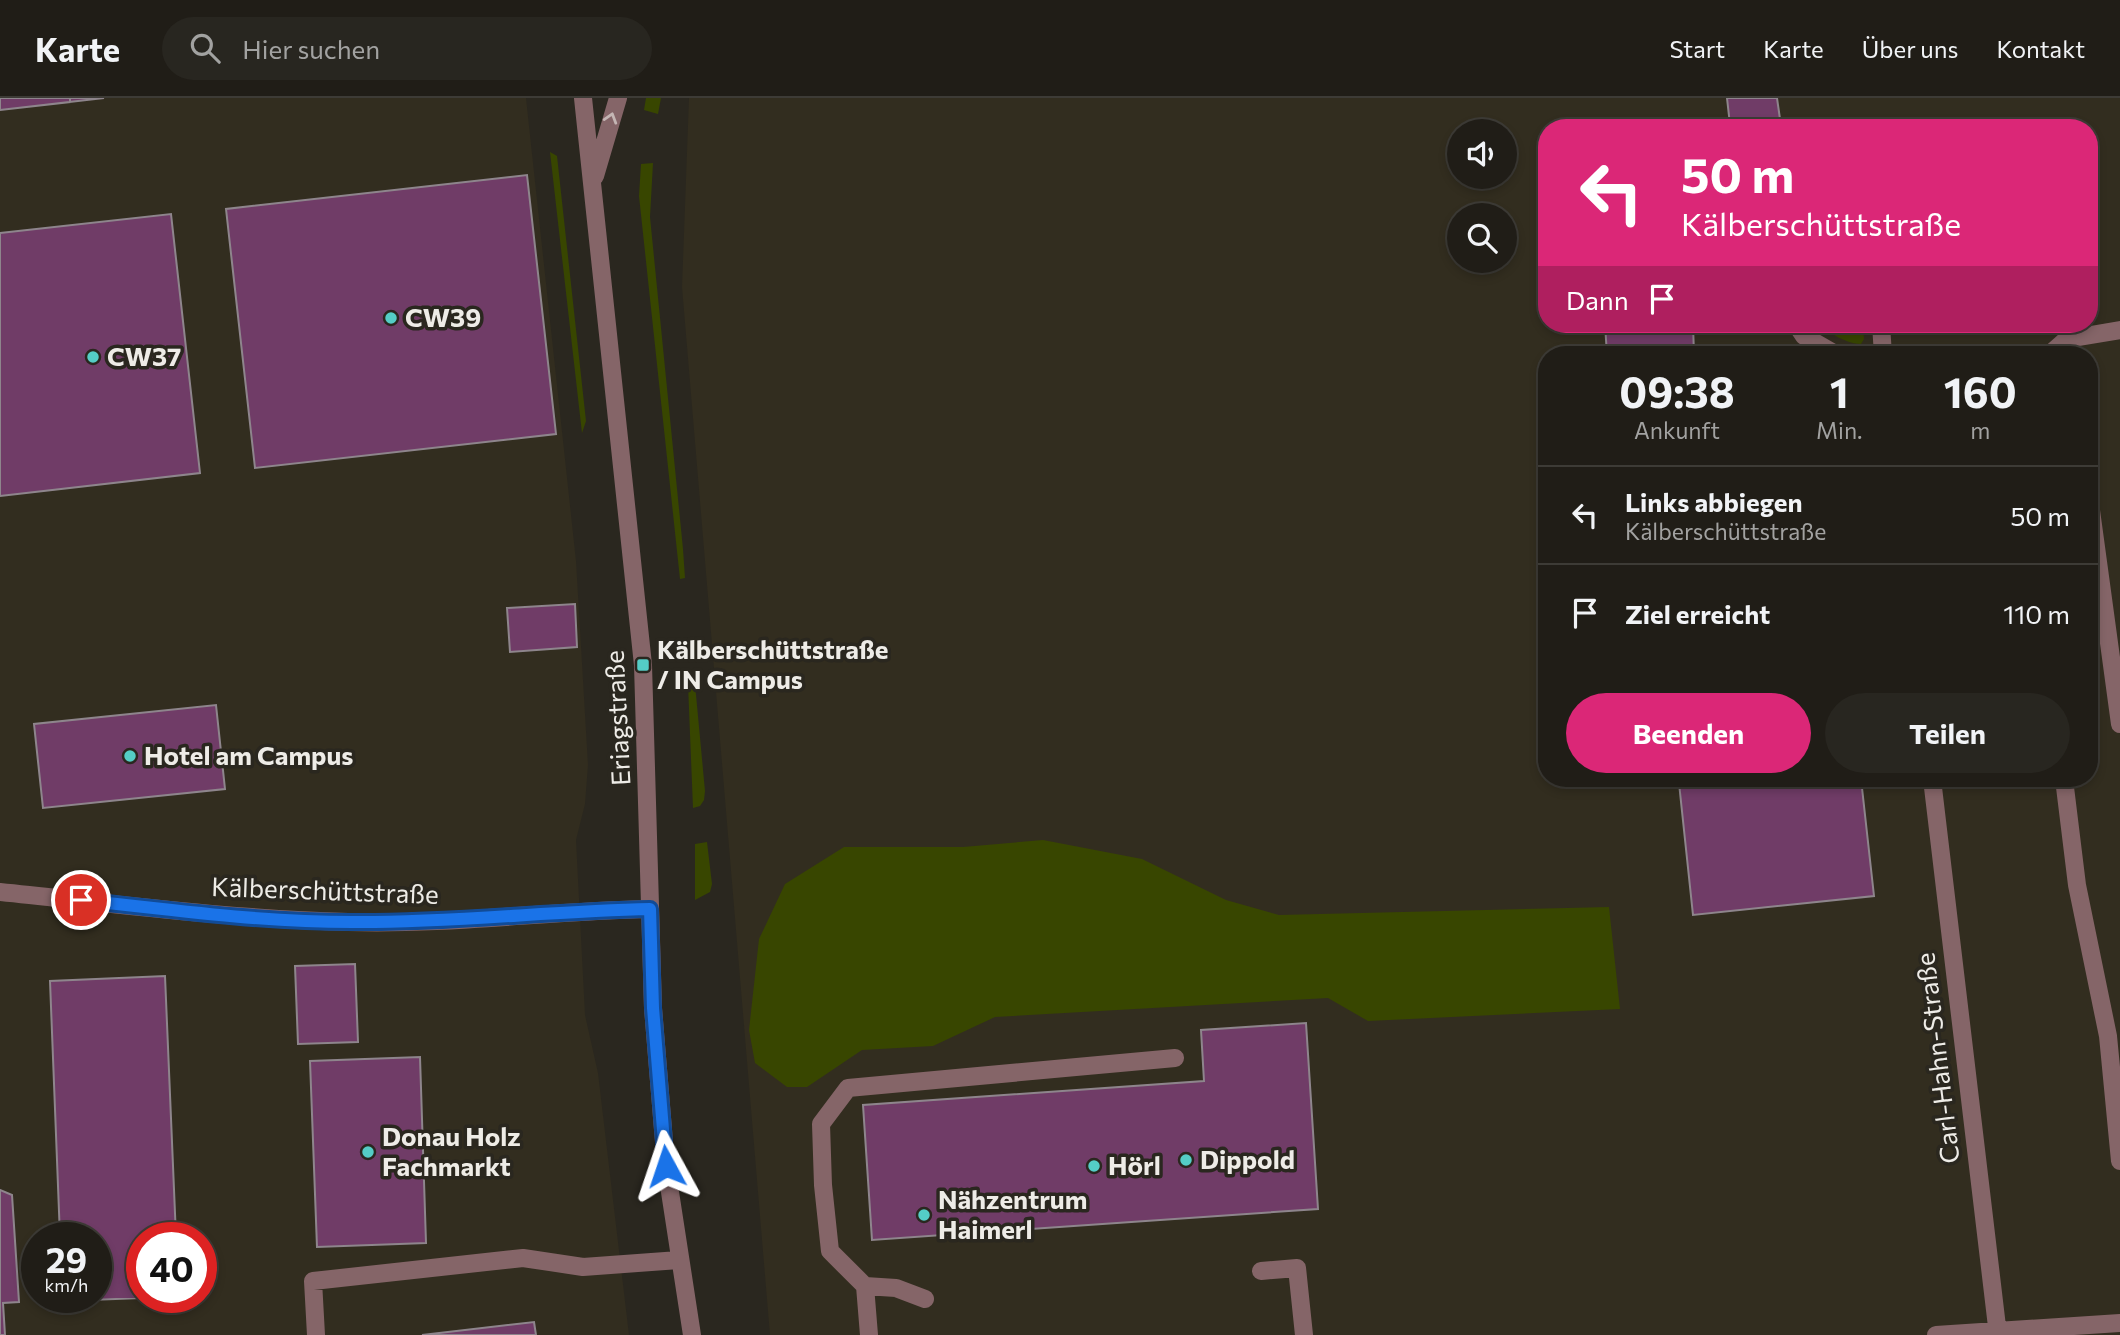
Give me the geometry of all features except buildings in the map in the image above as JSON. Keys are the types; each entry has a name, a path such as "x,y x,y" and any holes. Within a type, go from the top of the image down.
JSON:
{"street":[{"name":"Eriagstraße","path":"583,98 643,665 647,725 653,1008 666,1166 692,1335"},
{"path":"592,186 618,98"},
{"path":"2071,346 2120,330"},
{"path":"1802,333 1821,346"},
{"path":"2098,562 2120,724"},
{"name":"Carl-Hahn-Straße","path":"1933,787 1998,1333"},
{"path":"2065,787 2077,885 2114,1035 2120,1161"},
{"name":"Kälberschüttstraße","path":"0,892 228,916 349,922 452,921 589,910 650,909"},
{"path":"869,1335 865,1286 830,1251 823,1185 821,1124 848,1088 1175,1058"},
{"path":"316,1335 313,1281 523,1258 583,1267 679,1260"},
{"path":"1261,1271 1297,1268 1304,1335"},
{"path":"865,1286 896,1288 925,1298"},
{"path":"1936,1335 2120,1323"}],"shaded area":[{"path":"0,98 526,98 576,561 588,765 585,804 576,840 585,1015 598,1073 629,1335 0,1335"},
{"path":"689,98 2120,98 2120,1335 770,1335 682,287"}],"green space":[{"path":"646,98 661,98 658,114 644,110"},
{"path":"550,152 557,156 586,421 582,433"},
{"path":"653,163 650,217 683,549 685,578 680,579 639,196 641,164"},
{"path":"1864,333 1864,339 1861,344 1833,334"},
{"path":"688,684 695,684 705,791 700,806 693,808"},
{"path":"1043,840 1142,859 1226,900 1279,915 1609,907 1620,1009 1368,1021 1328,998 995,1017 933,1046 862,1050 807,1087 787,1087 755,1063 749,1030 759,939 785,884 844,847 963,847"},
{"path":"707,842 712,884 710,892 695,900 695,844"}],"place":[{"name":"CW39","path":"391,318"},
{"name":"CW37","path":"93,357"},
{"name":"Kälberschüttstraße / IN Campus","path":"643,665"},
{"name":"Hotel am Campus","path":"130,756"},
{"name":"Donau Holz Fachmarkt","path":"368,1152"},
{"name":"Dippold","path":"1186,1160"},
{"name":"Hörl","path":"1094,1166"},
{"name":"Nähzentrum Haimerl","path":"924,1215"}],"route":[{"path":"81,900 228,916 349,922 452,921 589,910 650,909 653,1008 666,1166"}]}
